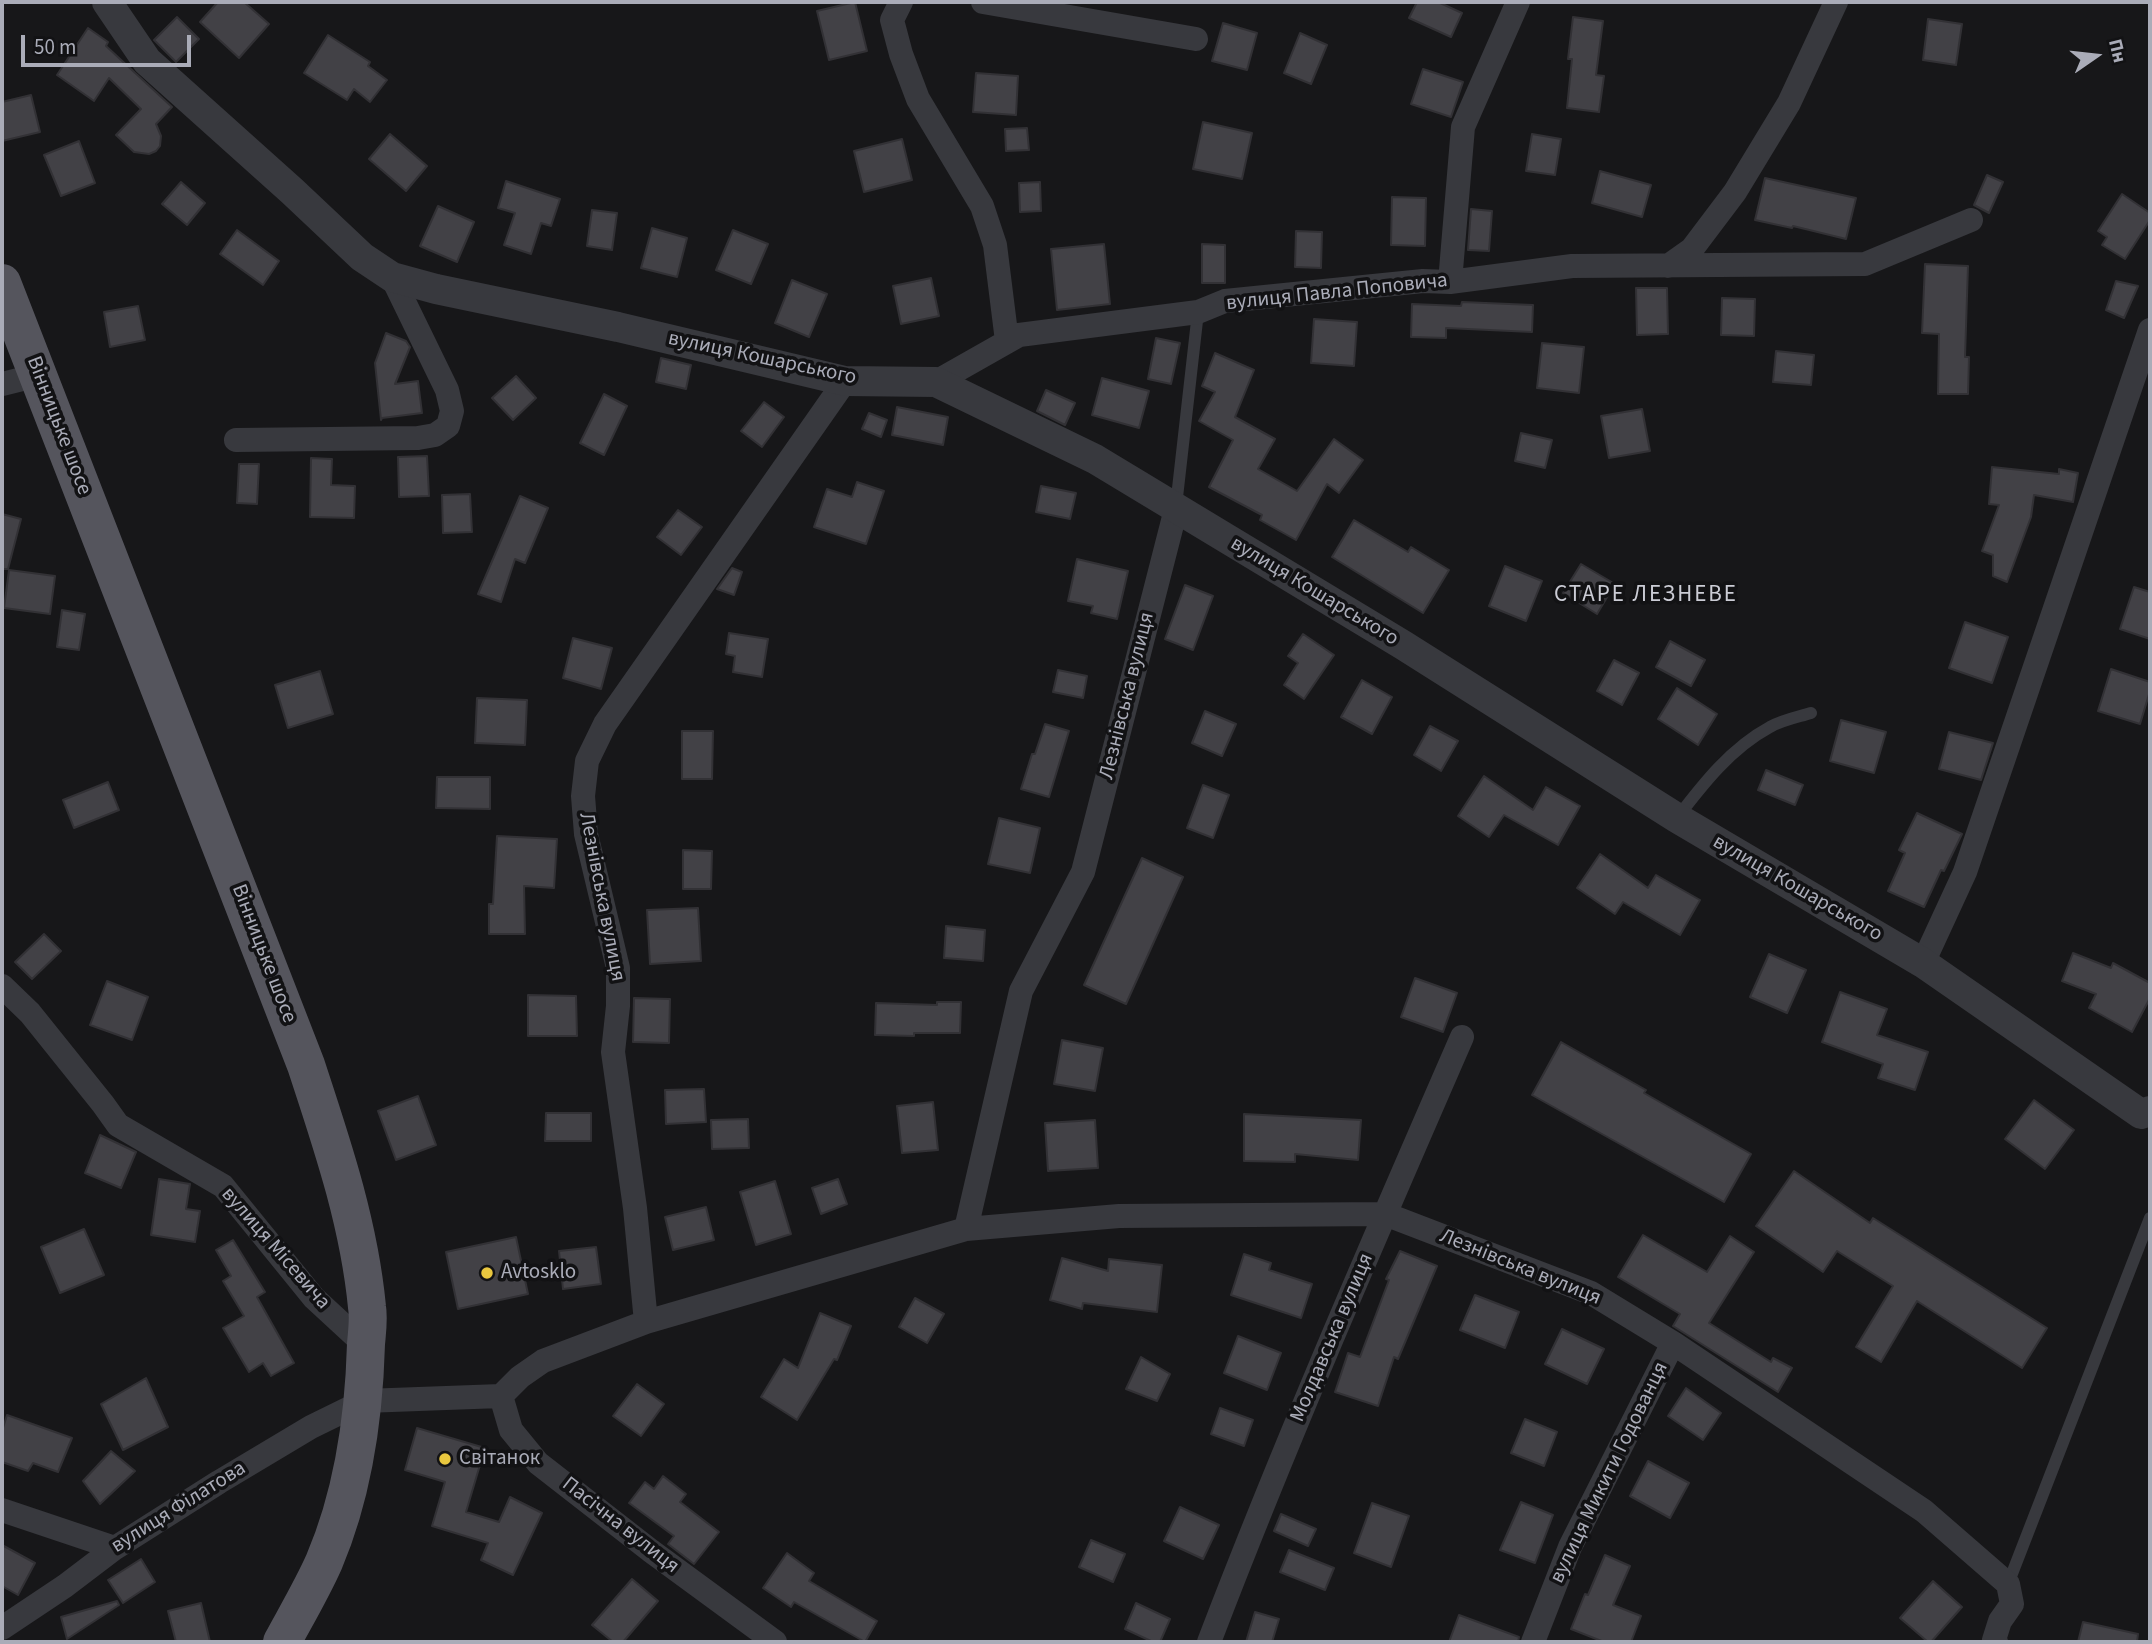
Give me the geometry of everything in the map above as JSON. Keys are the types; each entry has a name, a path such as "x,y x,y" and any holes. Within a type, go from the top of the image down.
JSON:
{"main road":[{"name":"Вінницьке шосе","path":"2,283 306,1065 339,1164 363,1275 368,1310 364,1401 345,1499 324,1562 282,1642"}],"street":[{"name":"вулиця Кошарського","path":"107,2 147,61 362,257 392,277 845,381 936,382 1095,459 1403,645 1677,818 1923,963 2147,1118"},
{"path":"901,2 892,20 914,88 982,206 995,245 1007,341"},
{"path":"983,2 1196,39"},
{"path":"1450,282 1463,127 1518,2"},
{"path":"1668,266 1692,249 1735,192 1789,103 1836,2"},
{"name":"вулиця Павла Поповича","path":"936,382 1020,335 1198,312 1225,301 1423,281 1450,282 1572,266 1865,264 1972,220"},
{"path":"236,440 418,438 435,435 447,426 452,411 447,390 392,277"},
{"path":"1923,963 1965,872 2150,330"},
{"path":"2,384 38,375"},
{"name":"Лезнівська вулиця","path":"646,1322 635,1208 613,1052 618,1006 618,968 586,834 583,796 587,761 606,724 845,381"},
{"name":"Лезнівська вулиця","path":"966,1229 1021,991 1083,872 1176,509"},
{"name":"вулиця Місевича","path":"2,985 30,1013 118,1125 223,1186 314,1298 366,1346"},
{"name":"Молдавська вулиця","path":"1209,1642 1385,1214 1462,1037"},
{"name":"Лезнівська вулиця","path":"501,1396 520,1377 543,1361 646,1322 966,1229 1119,1216 1385,1214 1591,1293 1673,1343 1924,1511 2008,1584"},
{"name":"вулиця Микити Годованця","path":"1533,1642 1570,1547 1673,1343"},
{"path":"364,1401 501,1396"},
{"name":"Пасічна вулиця","path":"501,1396 511,1430 538,1463 650,1552 775,1642"},
{"name":"вулиця Філатова","path":"2,1628 65,1586 115,1548 219,1482 311,1427 364,1401"},
{"path":"2,1510 115,1548"},
{"path":"1993,1642 2000,1620 2012,1604 2008,1584"}],"lane":[{"name":"Лезнівська вулиця","path":"1176,509 1198,312"},
{"path":"1677,818 1710,775 1748,741 1772,726 1811,713"},
{"path":"2008,1584 2150,1217"}],"building":[{"path":"218,2 244,2 269,24 239,58 200,22"},
{"path":"855,2 867,51 829,60 817,11"},
{"path":"1417,2 1438,2 1462,13 1451,37 1409,18"},
{"path":"177,17 199,39 176,62 154,40"},
{"path":"1573,17 1603,21 1596,75 1604,76 1599,112 1567,108 1572,59 1568,59"},
{"path":"1928,19 1962,24 1956,65 1923,60"},
{"path":"1223,23 1257,33 1247,70 1212,61"},
{"path":"88,28 108,42 106,46 172,107 156,124 161,136 160,146 156,151 149,154 134,152 116,135 141,109 109,78 94,101 57,75"},
{"path":"1300,33 1327,45 1311,84 1284,73"},
{"path":"328,35 370,62 368,66 387,80 370,102 354,89 347,100 304,73"},
{"path":"1423,69 1463,82 1451,117 1411,104"},
{"path":"976,73 1018,76 1016,115 973,112"},
{"path":"31,95 40,132 2,141 2,102"},
{"path":"1203,122 1252,133 1242,179 1193,169"},
{"path":"1027,128 1029,150 1006,151 1005,129"},
{"path":"390,134 427,166 406,191 369,159"},
{"path":"1532,134 1561,139 1555,175 1526,171"},
{"path":"902,139 912,180 864,192 854,151"},
{"path":"79,141 95,183 61,196 44,155"},
{"path":"1600,171 1651,185 1642,217 1592,203"},
{"path":"1987,175 2003,182 1989,213 1974,205"},
{"path":"1765,178 1856,198 1846,239 1755,220"},
{"path":"506,181 560,199 551,226 541,223 531,254 504,245 515,213 498,208"},
{"path":"181,182 205,203 187,225 162,204"},
{"path":"1040,182 1041,211 1020,212 1019,183"},
{"path":"2122,194 2150,213 2150,220 2125,259 2102,245 2107,237 2098,231"},
{"path":"1392,197 1426,198 1425,246 1391,245"},
{"path":"438,206 474,222 457,262 420,246"},
{"path":"1471,209 1492,211 1489,251 1468,250"},
{"path":"592,210 617,213 612,250 587,246"},
{"path":"652,228 687,238 677,277 641,268"},
{"path":"237,230 279,261 263,285 220,254"},
{"path":"733,230 768,244 751,284 716,270"},
{"path":"1296,231 1322,232 1321,268 1295,267"},
{"path":"1104,244 1110,304 1057,310 1051,249"},
{"path":"1202,244 1225,245 1225,283 1202,283"},
{"path":"1925,264 1968,266 1965,357 1969,357 1968,394 1938,394 1939,334 1922,333"},
{"path":"931,278 939,316 901,324 893,286"},
{"path":"792,280 827,294 809,337 775,323"},
{"path":"2116,281 2138,286 2124,318 2106,310"},
{"path":"1636,288 1667,288 1668,334 1637,335"},
{"path":"1722,298 1755,299 1754,336 1721,335"},
{"path":"1462,302 1533,305 1532,332 1446,328 1446,338 1411,337 1412,304 1461,306"},
{"path":"138,306 145,340 110,347 104,312"},
{"path":"1314,319 1357,322 1354,366 1311,363"},
{"path":"386,333 406,341 410,347 395,384 418,381 422,413 381,420 375,363"},
{"path":"1156,338 1180,343 1171,384 1148,379"},
{"path":"1542,343 1584,347 1579,393 1537,388"},
{"path":"1776,351 1814,355 1811,385 1773,382"},
{"path":"1215,353 1254,370 1235,417 1275,439 1258,469 1297,491 1334,439 1363,460 1339,493 1327,484 1296,540 1260,520 1262,515 1209,487 1233,440 1199,421 1215,392 1202,386"},
{"path":"661,358 691,365 686,389 656,382"},
{"path":"516,376 536,398 513,420 492,398"},
{"path":"1102,378 1149,391 1139,428 1092,415"},
{"path":"1046,390 1075,403 1065,425 1037,411"},
{"path":"604,394 627,406 604,455 580,443"},
{"path":"764,402 784,417 762,447 741,431"},
{"path":"897,407 948,417 943,445 892,435"},
{"path":"1642,409 1650,451 1609,458 1601,416"},
{"path":"869,413 887,420 881,437 862,429"},
{"path":"1521,433 1552,440 1545,468 1515,461"},
{"path":"427,456 429,496 399,497 398,457"},
{"path":"311,458 332,459 331,485 355,486 354,518 310,517"},
{"path":"239,464 259,464 257,504 237,503"},
{"path":"1992,467 2059,474 2059,469 2078,473 2073,502 2034,495 2031,517 2007,582 1993,576 1993,555 1982,551 1999,505 1989,504"},
{"path":"857,482 884,491 866,544 814,527 827,489 852,497"},
{"path":"1041,486 1076,493 1070,519 1036,512"},
{"path":"470,494 472,532 443,533 442,495"},
{"path":"520,496 548,508 525,563 515,559 501,602 478,594"},
{"path":"678,510 702,527 681,555 657,537"},
{"path":"2,514 21,519 8,569 2,569"},
{"path":"1354,520 1408,552 1411,547 1449,570 1423,613 1332,557"},
{"path":"1077,559 1128,571 1117,619 1091,613 1093,606 1068,601"},
{"path":"1581,564 1615,584 1597,614 1563,593"},
{"path":"1505,566 1542,581 1526,621 1489,606"},
{"path":"732,568 742,572 734,595 717,589"},
{"path":"9,570 55,576 50,614 4,608"},
{"path":"1185,585 1213,596 1193,650 1165,639"},
{"path":"2134,587 2150,592 2150,639 2120,629"},
{"path":"62,610 85,614 79,650 57,647"},
{"path":"1965,622 2008,637 1992,683 1949,668"},
{"path":"729,633 768,639 762,677 733,672 735,656 726,654"},
{"path":"1303,634 1334,655 1304,699 1284,685 1298,663 1288,656"},
{"path":"573,638 612,648 601,689 563,678"},
{"path":"1670,641 1705,660 1691,686 1656,667"},
{"path":"1614,660 1639,673 1622,705 1597,691"},
{"path":"2111,669 2150,682 2140,724 2098,711"},
{"path":"1058,670 1087,676 1083,698 1053,692"},
{"path":"320,671 333,714 288,728 275,685"},
{"path":"1362,680 1392,697 1372,734 1341,717"},
{"path":"1677,688 1717,714 1698,745 1658,719"},
{"path":"477,698 527,700 525,745 475,743"},
{"path":"1205,711 1236,724 1222,756 1192,743"},
{"path":"1841,720 1886,732 1874,773 1830,761"},
{"path":"1045,724 1069,731 1049,797 1021,789"},
{"path":"1430,726 1458,741 1441,771 1414,755"},
{"path":"682,731 713,731 712,779 682,779"},
{"path":"1949,732 1993,743 1981,780 1939,769"},
{"path":"1766,770 1803,785 1795,805 1758,790"},
{"path":"1484,776 1533,810 1546,787 1580,806 1558,845 1504,815 1489,837 1458,816"},
{"path":"437,777 490,777 490,809 436,808"},
{"path":"108,782 119,810 74,828 63,800"},
{"path":"1203,785 1229,795 1213,838 1187,828"},
{"path":"1917,813 1962,834 1924,907 1888,891 1905,853 1899,850"},
{"path":"999,818 1040,828 1030,873 988,864"},
{"path":"497,836 557,839 554,888 524,886 525,934 489,934 489,904 493,904"},
{"path":"683,850 712,851 711,889 683,889"},
{"path":"1600,854 1648,888 1656,875 1700,900 1680,935 1623,902 1615,914 1577,888"},
{"path":"1142,858 1183,877 1126,1004 1084,985"},
{"path":"698,908 701,961 650,964 647,910"},
{"path":"946,926 985,930 983,961 944,958"},
{"path":"44,934 61,951 32,979 15,962"},
{"path":"2073,953 2111,968 2113,963 2150,983 2150,998 2132,1032 2089,1008 2096,994 2062,981"},
{"path":"1769,954 1806,970 1787,1013 1750,997"},
{"path":"1415,978 1457,993 1443,1032 1401,1017"},
{"path":"107,981 148,997 132,1040 90,1025"},
{"path":"1840,992 1887,1009 1877,1035 1928,1052 1915,1090 1878,1078 1883,1064 1822,1042"},
{"path":"528,995 576,996 577,1036 528,1036"},
{"path":"634,998 670,999 669,1043 633,1042"},
{"path":"937,1002 961,1002 960,1033 875,1035 876,1003 937,1005"},
{"path":"1062,1040 1103,1048 1095,1091 1054,1084"},
{"path":"1561,1042 1751,1154 1724,1202 1532,1095"},
{"path":"704,1089 706,1122 666,1124 665,1090"},
{"path":"418,1096 436,1145 396,1160 378,1111"},
{"path":"2034,1100 2074,1130 2045,1169 2005,1139"},
{"path":"933,1102 938,1150 902,1153 897,1106"},
{"path":"546,1113 591,1113 591,1141 545,1141"},
{"path":"1244,1114 1361,1120 1358,1160 1295,1154 1295,1162 1244,1161"},
{"path":"748,1119 749,1148 712,1149 711,1120"},
{"path":"1095,1120 1098,1168 1048,1171 1045,1123"},
{"path":"100,1135 136,1152 121,1188 85,1173"},
{"path":"1794,1171 1870,1223 1873,1218 2047,1328 2022,1368 1917,1301 1881,1362 1856,1347 1893,1286 1837,1251 1823,1272 1756,1226"},
{"path":"159,1179 190,1184 186,1209 200,1211 195,1242 151,1235"},
{"path":"838,1179 847,1204 821,1214 812,1188"},
{"path":"775,1181 791,1234 756,1245 740,1192"},
{"path":"706,1207 714,1240 673,1250 665,1217"},
{"path":"84,1229 104,1275 60,1293 41,1247"},
{"path":"1643,1235 1707,1272 1730,1236 1754,1252 1709,1323 1771,1362 1773,1358 1792,1368 1778,1392 1673,1326 1680,1314 1618,1277"},
{"path":"516,1237 528,1294 458,1309 446,1252"},
{"path":"233,1240 265,1292 257,1297 294,1363 271,1376 263,1363 249,1372 223,1328 244,1316 223,1281 231,1276 216,1250"},
{"path":"596,1247 601,1284 563,1289 559,1251"},
{"path":"1400,1251 1437,1266 1398,1359 1394,1357 1378,1406 1335,1392 1348,1353 1360,1357 1389,1280 1386,1279"},
{"path":"1244,1254 1271,1263 1269,1270 1312,1284 1301,1318 1231,1295"},
{"path":"1062,1258 1108,1271 1109,1259 1162,1265 1157,1312 1083,1303 1082,1309 1050,1300"},
{"path":"1475,1295 1519,1312 1505,1348 1460,1330"},
{"path":"915,1298 944,1314 927,1343 899,1327"},
{"path":"820,1313 851,1326 837,1360 834,1359 797,1420 761,1397 784,1359 798,1368"},
{"path":"1562,1329 1604,1349 1587,1384 1545,1364"},
{"path":"1238,1336 1281,1353 1267,1390 1224,1373"},
{"path":"1141,1357 1170,1374 1157,1401 1126,1389"},
{"path":"146,1378 168,1427 123,1450 101,1404"},
{"path":"637,1384 664,1404 641,1436 613,1416"},
{"path":"1686,1388 1721,1413 1703,1440 1668,1416"},
{"path":"1220,1408 1253,1420 1244,1446 1211,1434"},
{"path":"7,1415 72,1438 58,1472 33,1463 28,1471 2,1462 2,1431"},
{"path":"1525,1419 1557,1432 1544,1466 1511,1453"},
{"path":"417,1428 485,1448 466,1512 499,1522 510,1497 542,1513 513,1575 481,1560 488,1543 432,1526 445,1482 405,1470"},
{"path":"111,1451 135,1471 100,1504 83,1481"},
{"path":"1648,1461 1689,1483 1670,1518 1630,1496"},
{"path":"663,1476 686,1494 680,1502 719,1532 694,1564 668,1544 674,1536 629,1503 645,1482 654,1489"},
{"path":"1521,1502 1553,1515 1535,1563 1500,1550"},
{"path":"1372,1503 1409,1516 1391,1567 1354,1553"},
{"path":"1180,1507 1219,1525 1203,1559 1164,1541"},
{"path":"1281,1514 1316,1529 1308,1546 1274,1531"},
{"path":"1091,1540 1125,1554 1113,1582 1079,1567"},
{"path":"2,1545 35,1563 18,1595 2,1586"},
{"path":"1289,1550 1334,1568 1325,1590 1280,1572"},
{"path":"787,1553 814,1573 809,1581 877,1621 865,1642 794,1602 791,1607 763,1588"},
{"path":"1605,1555 1630,1566 1613,1605 1641,1616 1631,1642 1604,1642 1571,1629"},
{"path":"141,1559 155,1582 123,1603 108,1580"},
{"path":"632,1579 658,1601 623,1642 613,1642 592,1625"},
{"path":"1933,1581 1962,1607 1931,1642 1928,1642 1900,1618"},
{"path":"117,1601 119,1605 67,1639 61,1617"},
{"path":"201,1603 210,1642 176,1642 168,1611"},
{"path":"1136,1603 1170,1619 1160,1642 1153,1642 1125,1629"},
{"path":"1255,1612 1279,1619 1272,1642 1246,1642"},
{"path":"1459,1615 1519,1637 1518,1642 1449,1642"},
{"path":"2083,1622 2138,1634 2137,1642 2078,1642"}],"place":[{"name":"Avtosklo","path":"487,1273"},
{"name":"Світанок","path":"445,1459"}],"district":[{"name":"СТАРЕ ЛЕЗНЕВЕ","path":"1646,596"}]}
